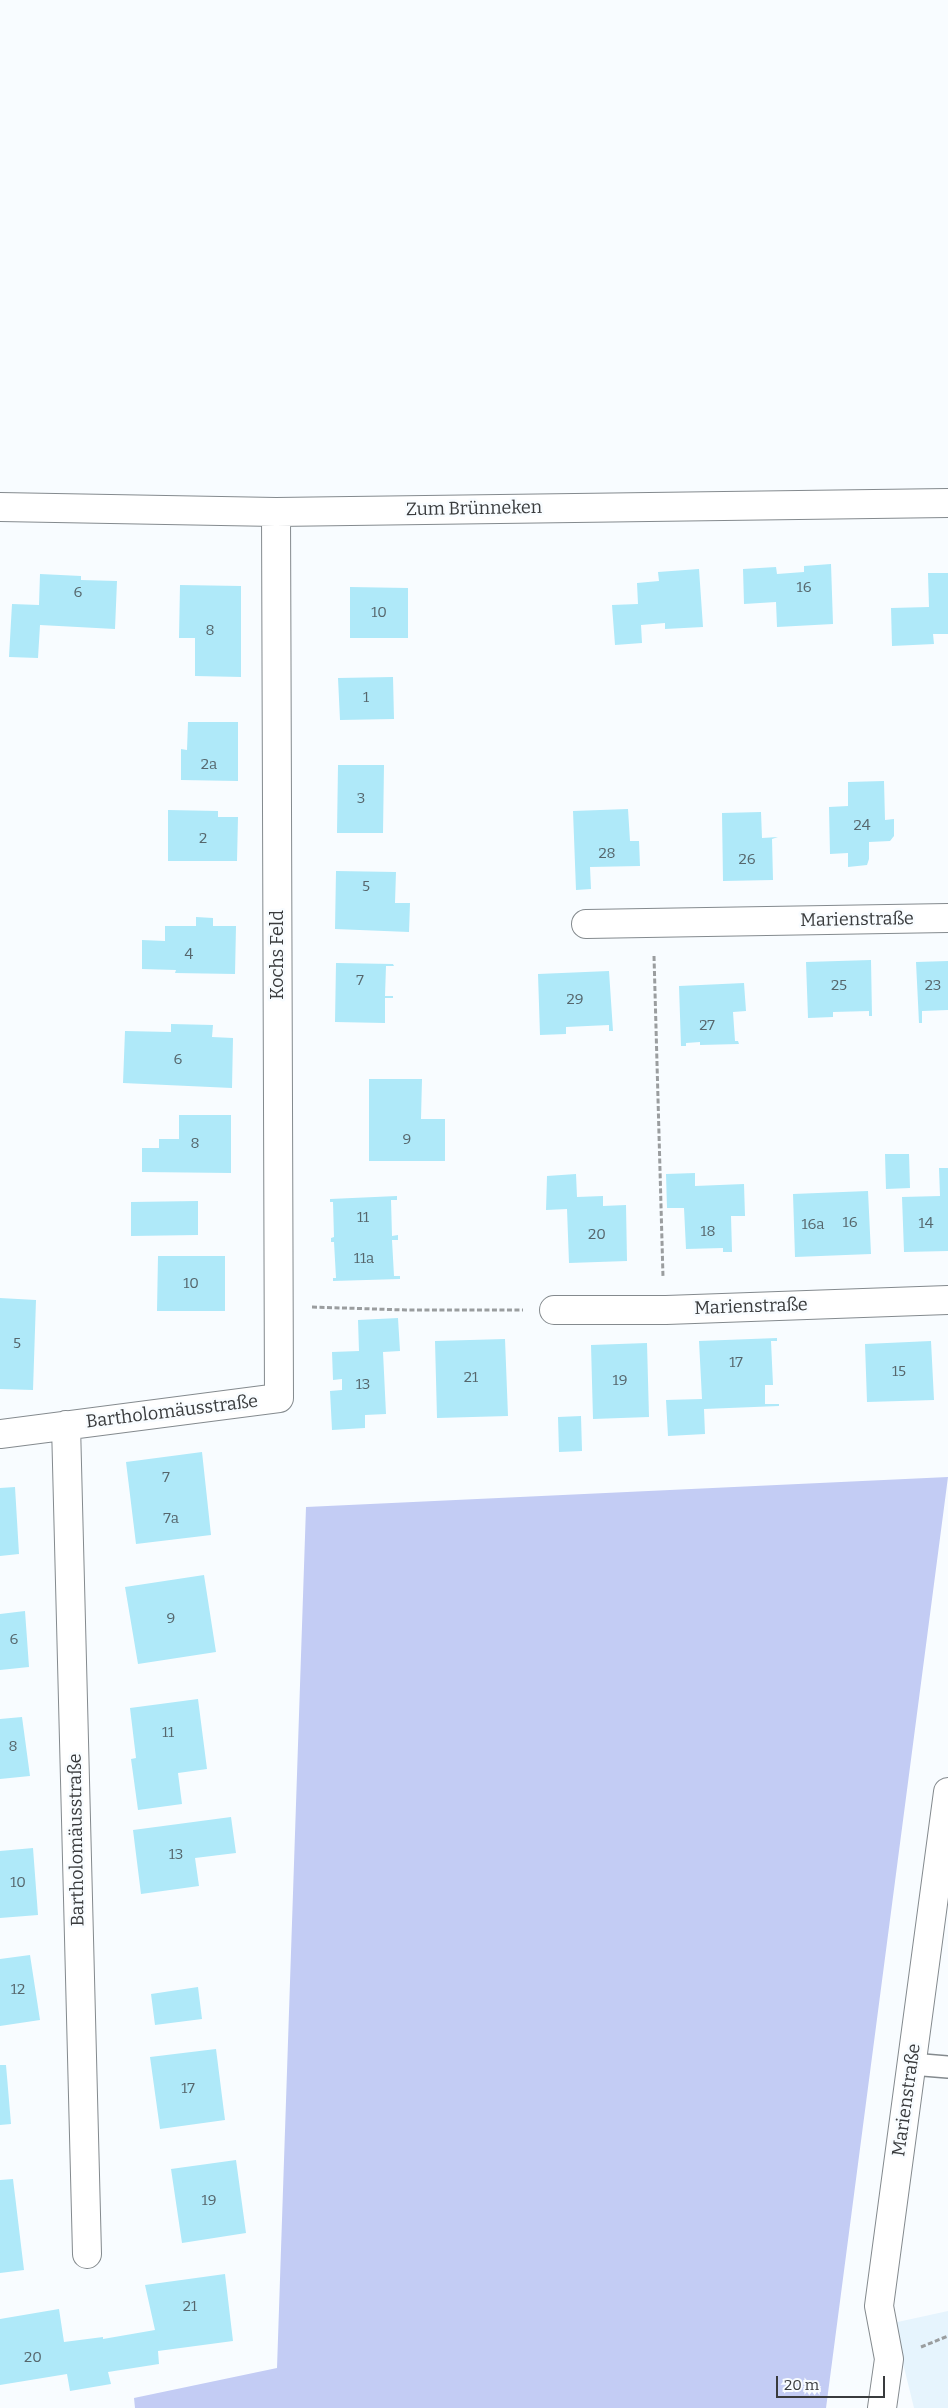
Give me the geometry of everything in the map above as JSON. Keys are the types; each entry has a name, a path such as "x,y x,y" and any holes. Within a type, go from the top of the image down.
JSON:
{"street":[{"name":"Zum Brünneken","path":"0,507 276,512 948,503"},
{"name":"Kochs Feld","path":"276,512 278,1398"},
{"name":"Marienstraße","path":"586,924 948,918"},
{"name":"Marienstraße","path":"554,1310 666,1310 948,1300"},
{"name":"Bartholomäusstraße","path":"0,1434 278,1398"},
{"name":"Bartholomäusstraße","path":"66,1425 88,2254"},
{"name":"Marienstraße","path":"882,2408 889,2359 879,2306 948,1792"}],"lane":[{"path":"911,2064 948,2067"}],"path":[{"path":"653,924 662,1262 666,1310"},
{"path":"279,1305 406,1310 554,1310"}],"shaded area":[{"path":"948,1477 826,2408 135,2408 134,2398 277,2368 306,1507"},
{"path":"948,2311 948,2408 914,2408 893,2323"}],"building":[{"path":"831,564 833,624 777,627 776,602 744,604 743,569 776,567 777,574 804,572 804,566"},
{"path":"699,569 703,627 665,629 665,623 641,625 642,643 615,645 612,605 638,604 637,583 659,581 658,572"},
{"path":"928,573 948,573 948,634 933,634 934,644 892,646 891,608 929,607"},
{"path":"40,574 81,576 81,580 117,581 115,629 40,625 38,658 9,657 12,604 39,605"},
{"path":"180,585 241,586 241,677 195,676 195,638 179,638"},
{"path":"350,587 408,588 408,638 350,638"},
{"path":"393,677 394,719 340,720 338,678"},
{"path":"188,722 238,722 238,781 181,780 181,749 187,750"},
{"path":"338,765 384,765 383,833 337,833"},
{"path":"884,781 885,820 894,819 894,836 890,841 869,842 867,865 848,867 848,853 830,854 829,807 848,806 848,782"},
{"path":"628,809 630,841 639,841 640,866 590,867 591,889 576,890 573,811"},
{"path":"168,810 218,811 218,817 238,817 237,861 168,861"},
{"path":"761,812 762,838 778,837 772,839 773,880 723,881 722,813"},
{"path":"336,871 396,872 395,903 410,903 409,932 335,929"},
{"path":"196,917 213,918 213,926 236,926 235,974 175,973 176,970 142,969 142,940 165,941 165,926 196,926"},
{"path":"871,960 872,1016 869,1016 869,1011 833,1012 833,1017 808,1018 806,962"},
{"path":"948,961 948,1010 922,1011 922,1023 919,1023 916,962"},
{"path":"336,963 393,964 394,966 386,966 385,996 393,996 393,998 385,998 385,1023 335,1022"},
{"path":"609,971 613,1031 609,1031 609,1025 566,1027 566,1034 540,1035 538,974"},
{"path":"744,983 746,1011 733,1012 735,1041 738,1041 739,1044 700,1045 700,1042 686,1043 686,1046 681,1046 679,986"},
{"path":"171,1024 213,1025 212,1037 233,1038 232,1088 123,1083 125,1031 171,1032"},
{"path":"369,1079 422,1079 421,1119 445,1119 445,1161 369,1161"},
{"path":"179,1115 231,1115 231,1173 142,1172 142,1148 159,1148 159,1139 179,1139"},
{"path":"885,1154 909,1154 910,1188 886,1189"},
{"path":"939,1168 948,1168 948,1251 904,1252 902,1197 940,1196"},
{"path":"695,1173 695,1186 744,1184 745,1216 731,1216 732,1252 723,1252 723,1248 686,1249 684,1208 667,1208 666,1174"},
{"path":"576,1174 577,1197 603,1196 603,1206 626,1205 627,1261 569,1263 567,1209 546,1210 547,1176"},
{"path":"868,1191 871,1254 795,1257 793,1194"},
{"path":"397,1196 397,1200 391,1200 392,1236 398,1235 398,1240 392,1240 394,1276 400,1276 400,1279 333,1281 333,1278 336,1278 334,1242 331,1242 331,1238 334,1237 333,1202 330,1202 330,1199"},
{"path":"198,1201 198,1235 131,1236 131,1202"},
{"path":"158,1256 225,1256 225,1311 157,1311"},
{"path":"0,1298 36,1300 33,1390 0,1389"},
{"path":"398,1318 400,1351 383,1352 386,1414 365,1415 365,1428 332,1430 330,1391 342,1390 342,1379 333,1380 332,1352 359,1351 358,1320"},
{"path":"777,1338 777,1341 771,1341 773,1385 765,1385 765,1404 779,1404 779,1406 704,1409 705,1434 668,1436 666,1400 702,1399 699,1341"},
{"path":"505,1339 508,1416 437,1418 435,1341"},
{"path":"931,1341 934,1400 867,1402 865,1344"},
{"path":"647,1343 649,1417 593,1419 591,1345"},
{"path":"581,1416 582,1451 559,1452 558,1417"},
{"path":"202,1452 211,1535 136,1544 126,1462"},
{"path":"15,1487 19,1554 0,1556 0,1488"},
{"path":"204,1575 216,1652 138,1664 125,1587"},
{"path":"25,1611 29,1667 0,1670 0,1614"},
{"path":"198,1699 207,1769 178,1773 182,1804 138,1810 131,1759 136,1758 130,1708"},
{"path":"22,1717 30,1776 0,1779 0,1719"},
{"path":"231,1817 236,1853 195,1858 199,1886 141,1894 133,1830"},
{"path":"33,1848 38,1915 0,1918 0,1851"},
{"path":"30,1955 40,2020 0,2026 0,1959"},
{"path":"198,1987 202,2019 155,2025 151,1994"},
{"path":"216,2049 225,2120 160,2129 150,2057"},
{"path":"0,2065 6,2065 11,2124 0,2125"},
{"path":"236,2160 246,2233 182,2243 171,2169"},
{"path":"13,2179 24,2270 0,2273 0,2180"},
{"path":"225,2274 233,2341 158,2351 159,2364 108,2372 111,2384 70,2391 67,2374 0,2385 0,2319 59,2309 64,2342 103,2337 103,2339 155,2330 145,2285"}]}
